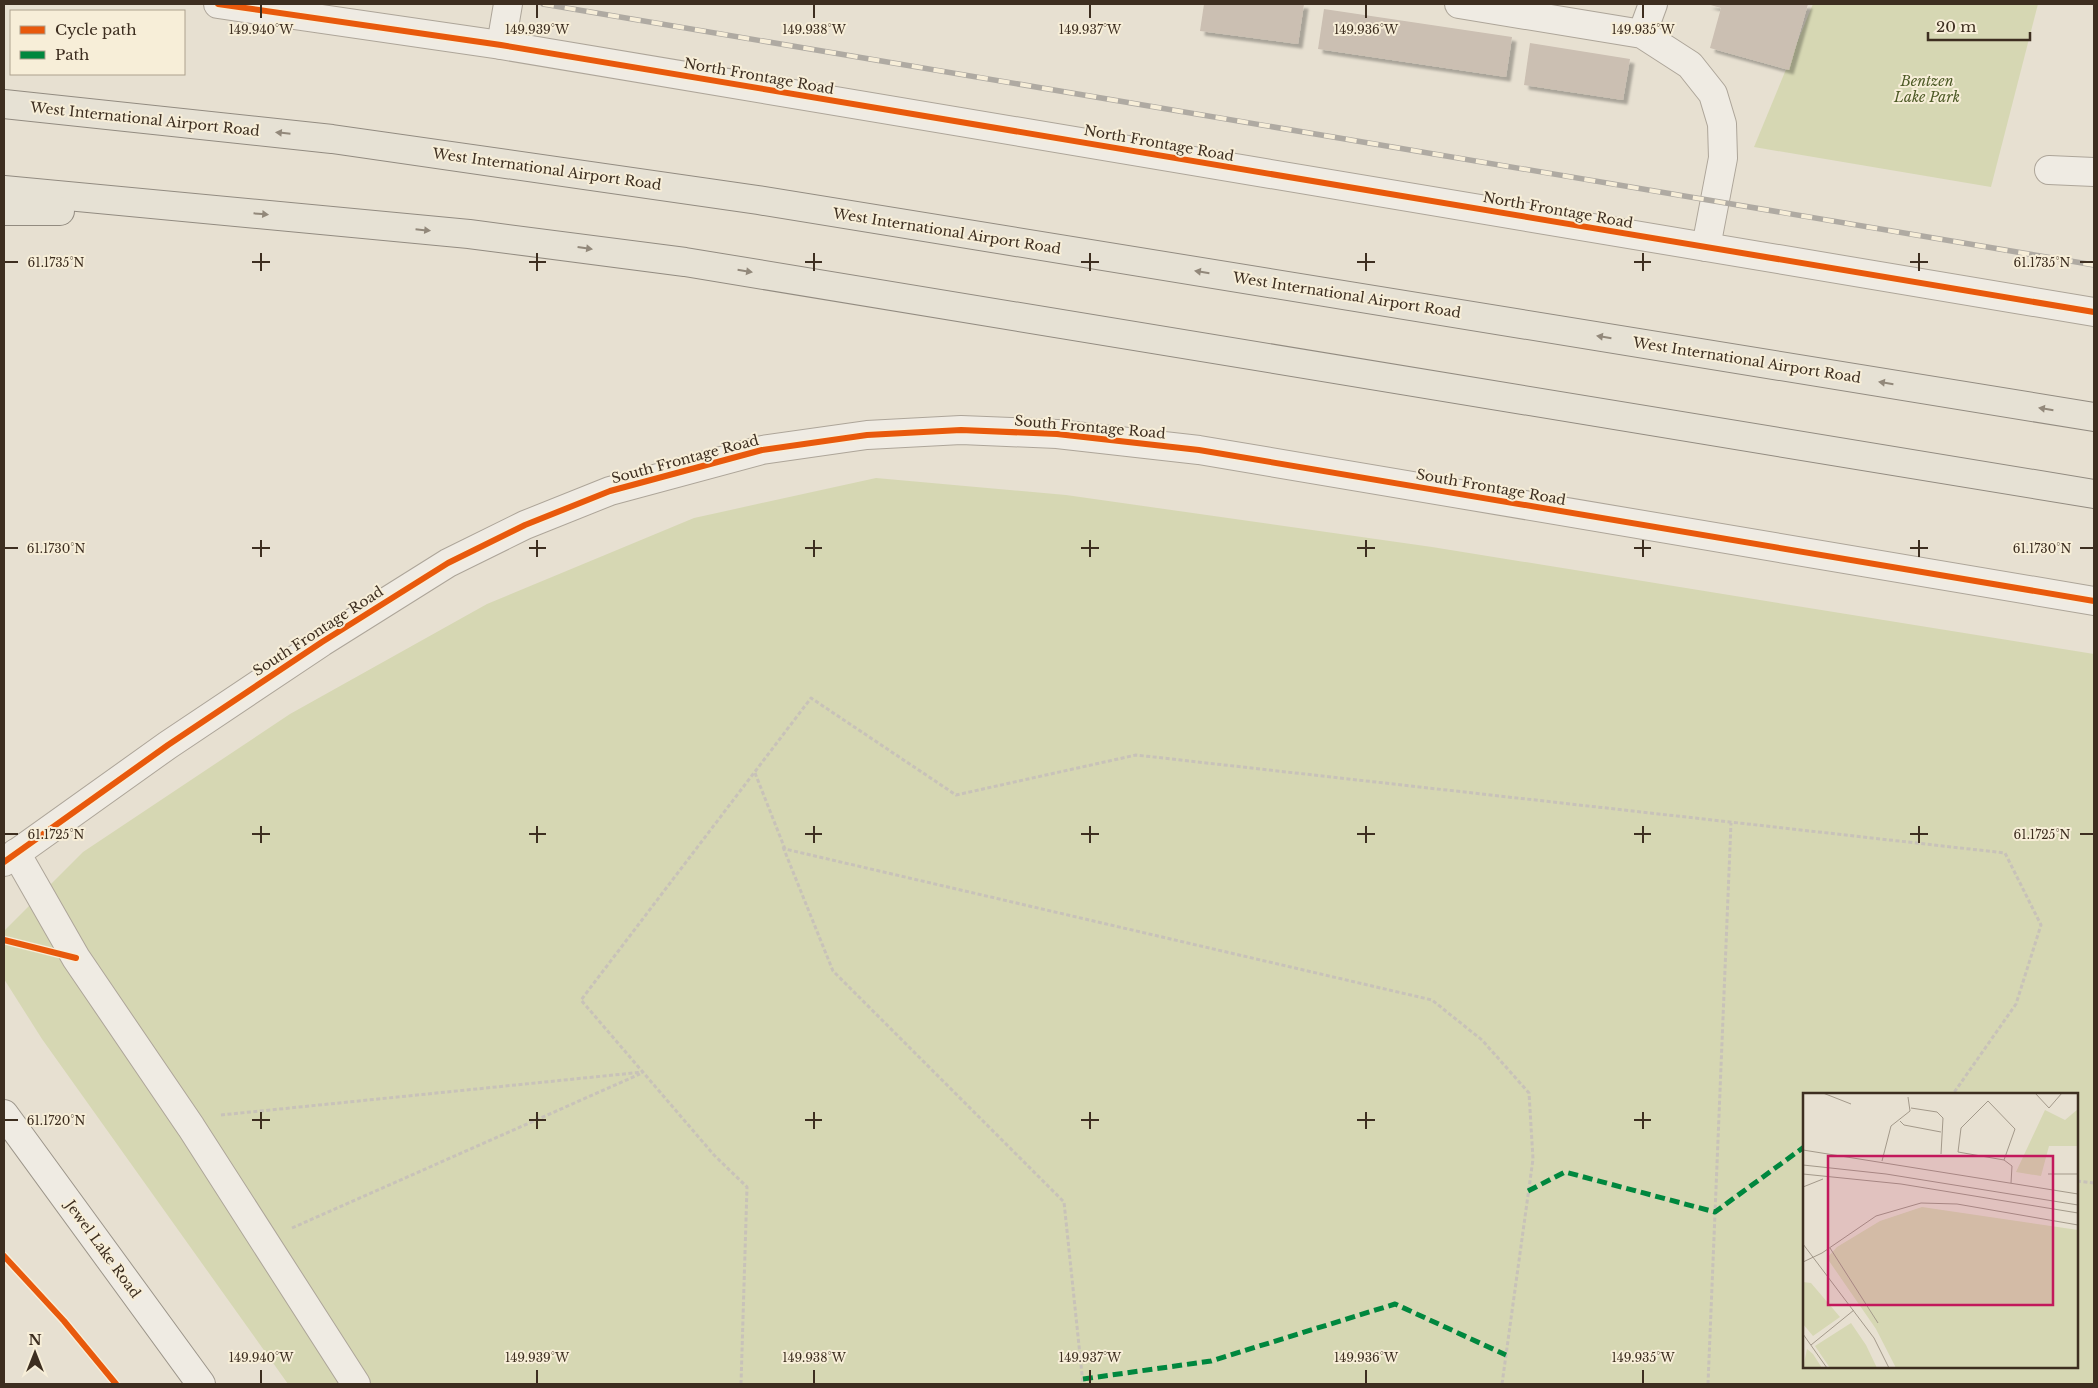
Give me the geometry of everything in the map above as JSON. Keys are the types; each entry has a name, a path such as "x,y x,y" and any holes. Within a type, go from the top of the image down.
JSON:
{"main road":[{"name":"West International Airport Road","path":"4,104 332,139 748,198 2094,417"},
{"path":"4,190 478,235 685,262 2094,494"},
{"path":"4,211 227,211"}],"street":[{"name":"North Frontage Road","path":"218,4 501,45 2094,312"},
{"path":"501,45 508,4"},
{"path":"1459,4 1642,34 1690,65 1713,94 1722,124 1723,158 1706,247"},
{"path":"1642,34 1653,4"},
{"path":"2049,170 2094,172"},
{"name":"South Frontage Road","path":"10,857 168,745 306,653 457,559 525,525 610,491 762,450 867,435 961,430 1038,433 1199,450 2094,601"},
{"path":"10,857 191,1127 356,1384"},
{"name":"Jewel Lake Road","path":"4,1114 201,1384"}],"path":[{"path":"741,1384 747,1187 714,1155 580,1000 812,698 956,795 1136,755 2005,853 2041,925 2016,1004 1954,1093"},
{"path":"755,772 833,971 1064,1202 1083,1384"},
{"path":"755,772 785,849 1432,1000 1482,1040 1529,1094 1532,1159 1502,1384"},
{"path":"1708,1384 1731,823"},
{"path":"191,1127 221,1115 643,1072"},
{"path":"264,1242 643,1072"},
{"path":"2078,1181 2094,1183"}],"green space":[{"name":"Bentzen Lake Park","path":"1813,4 2038,4 1991,187 1754,147"},
{"path":"876,478 1066,495 1432,547 2094,654 2094,1384 288,1384 42,1039 4,979 4,931 83,852 290,714 487,604 694,518"}],"building":[{"path":"1204,4 1304,4 1298,44 1200,31"},
{"path":"1707,4 1808,4 1789,70 1710,48 1721,8"},
{"path":"1324,9 1512,37 1506,77 1318,49"},
{"path":"1530,43 1630,59 1623,100 1524,85"}],"railway":[{"path":"543,4 2094,265"}],"marked path":[{"path":"1528,1191 1565,1172 1715,1212 1803,1148"},
{"path":"1083,1379 1211,1361 1395,1304 1506,1355"}],"cycle path":[{"path":"218,4 501,45 2094,312"},
{"path":"4,862 168,745 322,642 448,563 525,525 610,491 762,450 867,435 961,430 1057,434 1199,450 2094,601"},
{"path":"4,940 76,958"},
{"path":"4,1256 64,1321 116,1384"}]}
